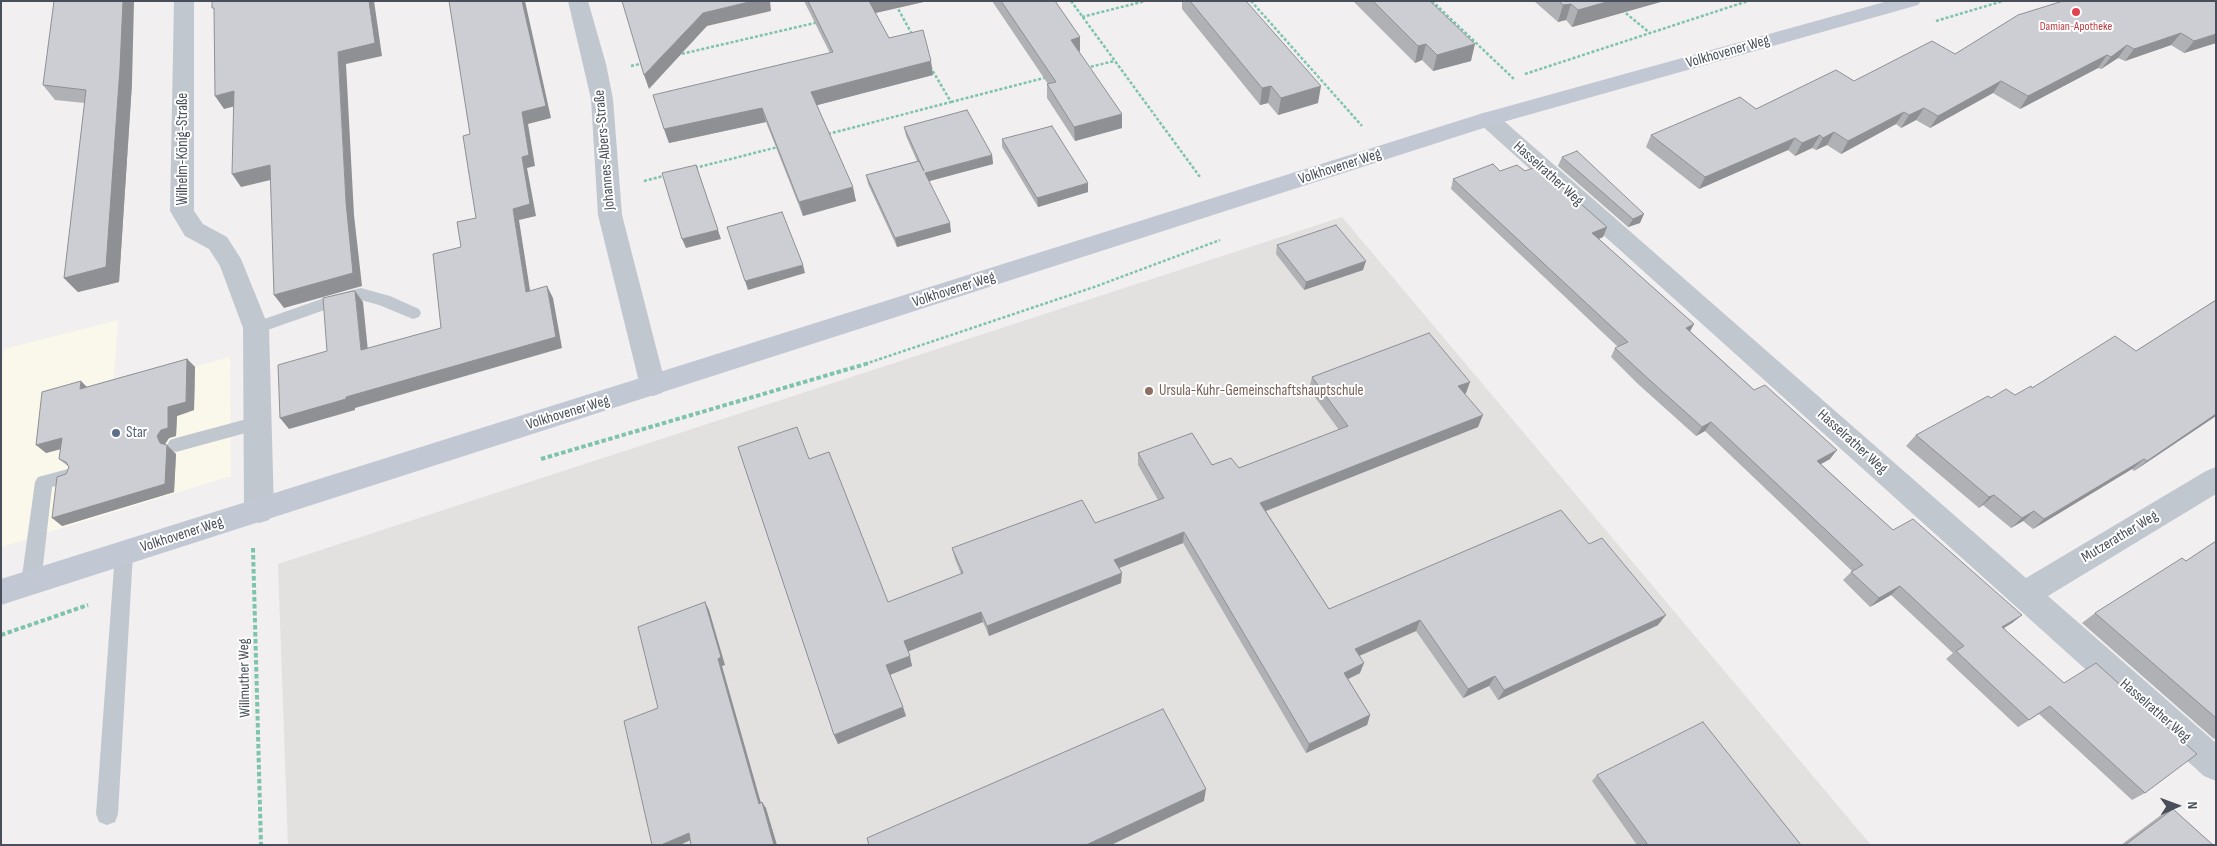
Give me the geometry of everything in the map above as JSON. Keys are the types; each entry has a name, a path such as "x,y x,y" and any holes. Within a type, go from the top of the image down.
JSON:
{"street":[{"name":"Wilhelm-König-Straße","path":"184,1 182,212 194,230 218,243 232,265 256,328 259,511"},
{"name":"Johannes-Albers-Straße","path":"578,1 597,74 604,124 610,215 652,386"},
{"name":"Volkhovener Weg","path":"1,592 1488,120 1910,1"},
{"name":"Hasselrather Weg","path":"1488,120 2216,765"},
{"name":"Mutzerather Weg","path":"2024,595 2216,479"}],"lane":[{"path":"256,328 333,301 361,294 384,300 414,313"},
{"path":"176,445 258,423"},
{"path":"31,583 44,482 68,476"},
{"path":"107,814 123,593 124,553"}],"path":[{"path":"1071,1 1205,183"},
{"path":"1082,17 1145,1"},
{"path":"1251,1 1365,129"},
{"path":"1432,1 1513,78"},
{"path":"1932,22 2003,1"},
{"path":"901,3 895,4 914,37"},
{"path":"1620,8 1650,33"},
{"path":"674,56 828,20"},
{"path":"928,61 951,102"},
{"path":"1086,68 1114,61"},
{"path":"597,74 645,63"},
{"path":"826,134 1057,75"},
{"path":"693,169 779,146"},
{"path":"607,191 674,174"},
{"path":"539,459 863,365 1097,286 1226,238"},
{"name":"Willmuther Weg","path":"259,511 253,547 261,845"},
{"path":"244,551 253,547"},
{"path":"1,635 123,593"}],"shaded area":[{"name":"Ursula-Kuhr-Gemeinschaftshauptschule","path":"1342,217 1871,845 288,845 278,564"},
{"name":"Star","path":"118,320 113,389 230,357 231,476 1,547 1,366 4,349"}],"building":[{"path":"54,1 123,1 106,267 64,278 86,90 43,85"},
{"path":"212,1 369,1 375,43 338,52 346,202 353,273 274,295 270,165 232,174 234,91 215,96 214,8 212,8"},
{"path":"449,1 522,1 546,106 522,112 529,155 522,157 530,204 513,209 526,292 547,286 556,337 346,397 346,399 280,418 278,365 327,351 323,298 355,291 361,350 441,328 433,254 461,247 457,222 476,218 463,136 470,134"},
{"path":"622,1 753,1 703,13 644,75"},
{"path":"808,1 869,1 889,38 923,30 931,61 811,92 853,187 799,202 762,108 664,129 653,95 833,52"},
{"path":"1001,1 1055,1 1080,37 1071,40 1122,114 1074,127 1047,84 1056,82"},
{"path":"1190,1 1246,1 1321,86 1281,98 1271,86 1262,88"},
{"path":"1373,1 1430,1 1475,44 1437,55 1426,44 1418,46"},
{"path":"1559,1 1610,1 1578,10 1571,4 1563,5"},
{"path":"2063,1 2216,1 2216,34 2194,41 2181,33 2134,49 2127,45 2111,57 2107,55 2028,96 2001,81 1938,116 1924,108 1909,115 1904,112 1848,141 1834,132 1823,138 1820,135 1802,143 1795,138 1705,177 1651,135 1740,97 1756,109 1836,70 1854,81 1932,41 1955,54 2018,15"},
{"path":"967,110 992,155 925,173 950,223 895,238 866,175 919,161 924,171 904,127"},
{"path":"1052,126 1088,183 1037,198 1002,139"},
{"path":"1577,151 1644,214 1633,219 1562,157"},
{"path":"1493,164 1500,171 1517,165 1525,171 1538,166 1607,227 1592,233 1694,324 1686,328 1754,390 1765,385 1837,450 1817,461 1893,530 1913,519 2022,615 2002,627 2064,683 2096,663 2197,754 2145,793 2050,706 2029,720 1956,651 1964,646 1900,586 1879,598 1851,572 1863,565 1711,422 1702,427 1615,348 1628,342 1453,179"},
{"path":"696,165 718,230 682,239 662,173"},
{"path":"782,212 803,265 745,281 727,227"},
{"path":"1336,225 1366,261 1306,282 1277,245"},
{"path":"2216,300 2216,414 2147,461 2144,459 2044,519 2034,511 2022,518 1994,495 1989,497 1916,435 1988,396 1991,398 2006,389 2015,395 2031,386 2032,388 2115,336 2136,351"},
{"path":"1429,333 1470,382 1458,386 1483,415 1260,503 1329,609 1561,510 1589,544 1602,538 1666,615 1504,690 1495,676 1468,689 1420,620 1355,649 1364,663 1344,673 1370,715 1309,744 1184,532 1114,560 1122,573 987,626 981,612 904,641 910,656 886,665 903,707 834,735 738,447 797,427 809,459 829,452 888,602 963,573 952,548 1082,500 1095,523 1164,498 1138,453 1192,433 1212,465 1231,458 1239,468 1348,426 1312,377"},
{"path":"187,359 186,402 168,407 168,428 161,430 157,436 160,443 167,445 165,484 52,518 57,477 66,474 69,467 66,462 59,459 62,438 36,445 42,392 81,381 80,389"},
{"path":"2216,541 2216,718 2095,613 2182,558 2186,561"},
{"path":"705,602 721,657 718,659 759,804 762,802 774,845 691,845 689,833 661,845 652,845 624,721 658,708 638,627"},
{"path":"1163,709 1206,789 1086,845 869,845 867,838"},
{"path":"1703,722 1801,845 1648,845 1597,775"},
{"path":"2173,809 2213,845 2125,845"}],"place":[{"name":"Damian-Apotheke","path":"2076,12"},
{"name":"Ursula-Kuhr-Gemeinschaftshauptschule","path":"1149,391"},
{"name":"Star","path":"116,433"}]}
